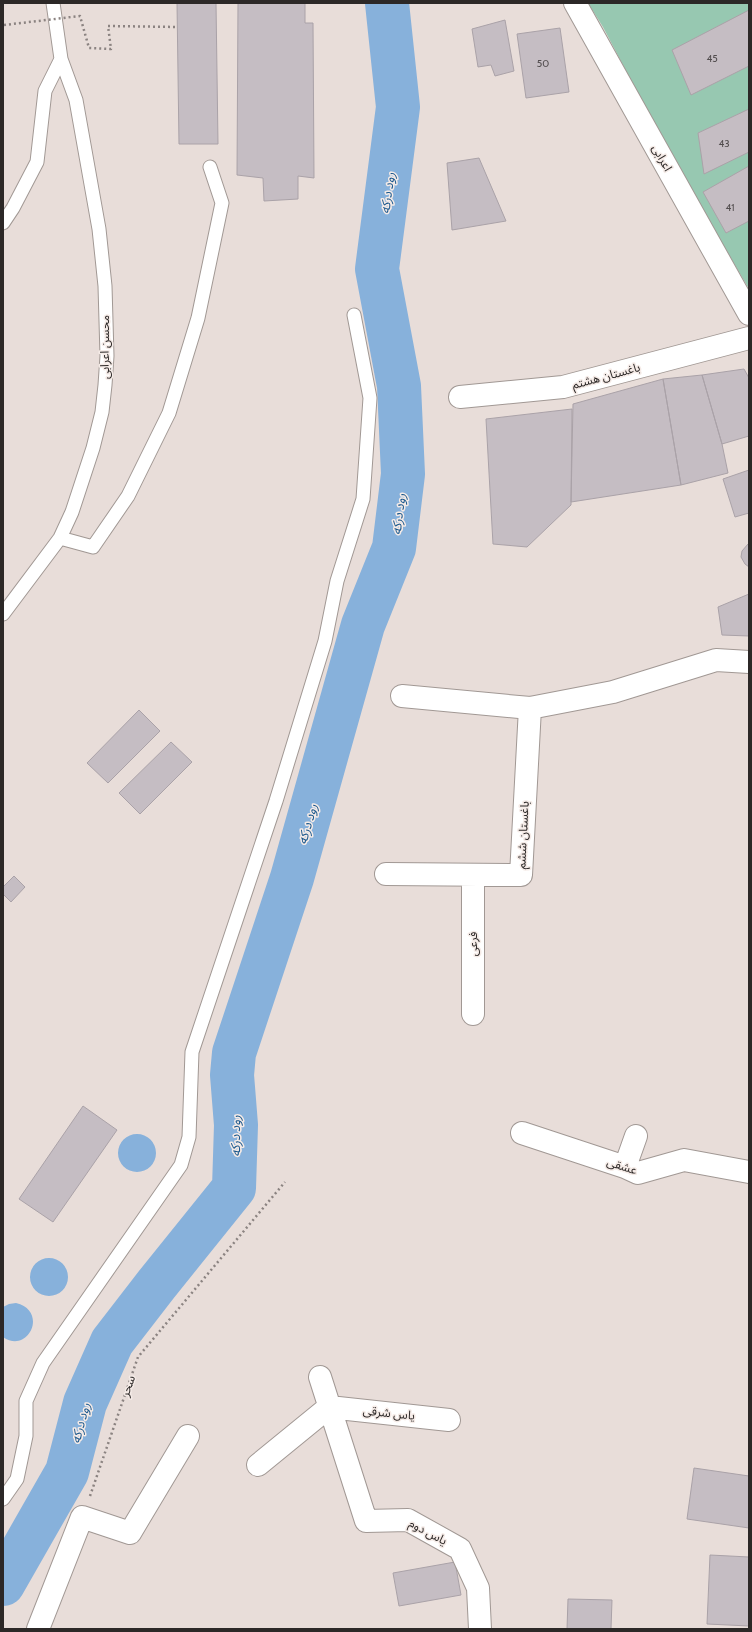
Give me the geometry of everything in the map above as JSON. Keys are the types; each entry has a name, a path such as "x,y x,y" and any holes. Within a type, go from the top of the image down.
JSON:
{"street":[{"name":"اعرابی","path":"575,3 749,314"},
{"name":"باغستان هشتم","path":"460,397 563,387 749,338"},
{"path":"402,696 530,708 613,692 716,660 749,662"},
{"name":"باغستان ششم","path":"386,874 521,875 530,708"},
{"name":"فرعی","path":"472,875 474,1014"},
{"name":"عشقی","path":"522,1133 625,1167 638,1174 684,1160 749,1172"},
{"path":"625,1167 636,1136"},
{"name":"یاس دوم","path":"320,1377 366,1521 408,1520 460,1549 478,1588 480,1629"},
{"path":"258,1465 329,1407"},
{"name":"یاس شرقی","path":"329,1407 449,1420"},
{"path":"38,1629 82,1517 130,1533 188,1436"}],"lane":[{"name":"محسن اعرابی","path":"3,614 60,538 72,512 93,448 102,412 106,356 104,286 99,229 76,100 61,59 53,3"},
{"path":"3,223 13,208 37,162 45,91 61,59"},
{"path":"60,538 93,547 128,496 168,413 198,318 222,203 210,167"},
{"path":"3,1499 17,1480 26,1436 26,1401 43,1363 181,1165 189,1137 192,1052 283,778 325,641 337,581 363,499 370,398 354,315"}],"path":[{"path":"4,25 80,16 89,48 110,49 108,26 178,27"},
{"name":"سحر","path":"82,1517 138,1357 285,1182"}],"green space":[{"path":"588,3 749,3 749,289 668,151 603,27"}],"water":[{"path":"137,1134 147,1137 153,1143 156,1153 153,1163 147,1169 137,1172 127,1169 121,1163 118,1153 121,1143 127,1137"},
{"path":"49,1258 59,1261 65,1267 68,1277 65,1287 59,1293 49,1296 39,1293 33,1287 30,1277 33,1267 39,1261"},
{"path":"16,1303 26,1307 31,1314 33,1322 31,1330 27,1336 20,1340 12,1341 3,1337 3,1307"}],"building":[{"path":"177,3 216,3 218,144 179,144"},
{"path":"238,3 305,3 305,23 313,23 314,178 298,176 298,199 264,201 263,178 237,175"},
{"path":"749,10 749,66 691,95 672,50"},
{"path":"505,20 514,71 495,76 491,65 478,67 472,29"},
{"path":"560,28 569,92 526,98 517,34"},
{"path":"749,109 749,152 704,174 698,133"},
{"path":"479,158 506,221 452,230 447,163"},
{"path":"749,166 749,221 726,233 703,192"},
{"path":"744,369 749,378 749,436 722,444 702,375"},
{"path":"702,375 722,444 728,473 681,485 663,379"},
{"path":"663,379 681,485 571,502 573,404"},
{"path":"572,409 571,505 527,547 493,544 486,419"},
{"path":"749,470 749,513 735,517 723,479"},
{"path":"748,544 749,567 745,564 741,557 742,551"},
{"path":"749,594 749,636 722,635 718,607"},
{"path":"139,710 160,731 108,783 87,763"},
{"path":"171,742 192,762 140,814 119,793"},
{"path":"14,876 25,887 11,902 3,894 3,887"},
{"path":"83,1106 117,1130 53,1222 19,1199"},
{"path":"694,1468 749,1476 749,1528 687,1519"},
{"path":"710,1555 749,1557 749,1626 707,1624"},
{"path":"455,1562 461,1595 399,1606 393,1573"},
{"path":"568,1599 612,1600 611,1629 567,1629"}],"waterway":[{"name":"رود درکه","path":"3,1584 67,1472 85,1403 112,1342 234,1188 236,1125 232,1075 234,1053 292,878 363,625 394,548 403,474 399,386 377,269 398,107 387,3"}]}
